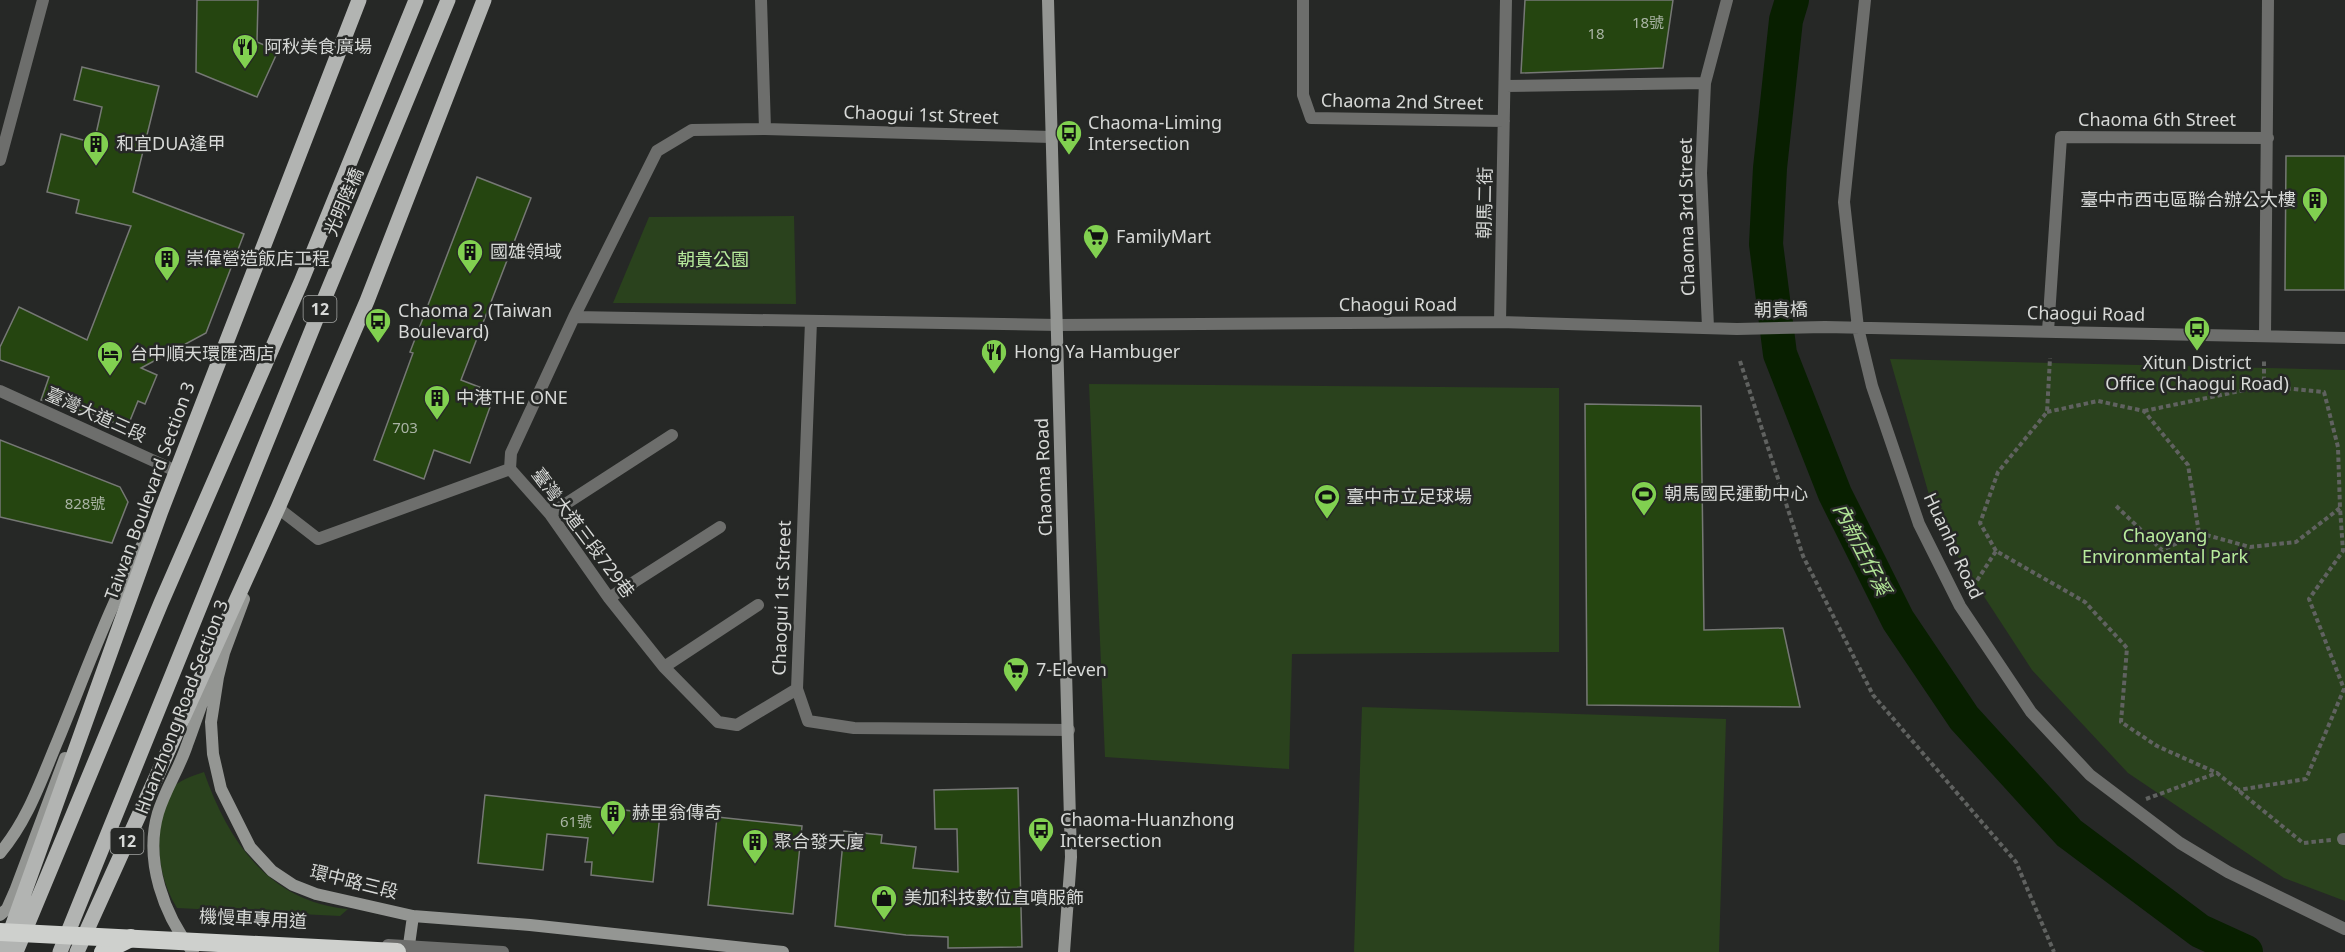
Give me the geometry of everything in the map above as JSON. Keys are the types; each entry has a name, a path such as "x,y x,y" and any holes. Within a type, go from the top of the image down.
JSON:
{"highway":[{"path":"0,932 397,952"},
{"path":"103,952 131,938"}],"main road":[{"name":"Taiwan Boulevard Section 3","path":"43,867 161,511 359,0"},
{"name":"光明陸橋","path":"43,867 301,282 416,0"},
{"name":"光明陸橋","path":"60,952 448,0"},
{"name":"12","path":"77,952 278,508 367,301 484,0"},
{"name":"12","path":"3,952 43,867"},
{"name":"12","path":"16,952 43,867"}],"street":[{"path":"0,160 43,0"},
{"path":"761,0 765,129"},
{"name":"Chaoma Road","path":"1048,0 1069,730 1071,857 1064,952"},
{"name":"Chaoma 2nd Street","path":"1304,0 1303,95 1311,118 1504,121"},
{"name":"朝馬二街","path":"1500,322 1506,0"},
{"name":"Chaoma 3rd Street","path":"1708,327 1701,173 1705,83 1727,0"},
{"name":"Huanhe Road","path":"1865,0 1844,202 1858,328 1872,386 1919,524 1960,606 2031,712 2090,775 2128,806 2180,843 2228,872 2345,929"},
{"path":"2265,336 2268,0"},
{"path":"1505,86 1705,83"},
{"name":"Chaogui 1st Street","path":"510,469 511,453 574,317 657,151 692,130 765,129 1051,137"},
{"name":"Chaoma 6th Street","path":"2048,331 2061,137 2268,138"},
{"path":"574,317 1058,325"},
{"name":"Chaogui 1st Street","path":"812,321 797,689 808,721 854,728 1069,730"},
{"name":"Chaogui Road","path":"1058,325 1500,322 1737,329"},
{"name":"Chaogui Road","path":"1825,327 2345,338"},
{"name":"朝貴橋","path":"1737,329 1825,327"},
{"name":"臺灣大道三段","path":"0,391 176,471"},
{"path":"550,514 672,435"},
{"name":"臺灣大道三段729巷","path":"278,508 318,539 510,469 550,514 609,598 664,667 718,722 737,725 797,689"},
{"name":"環中路三段","path":"278,508 224,653 211,722 213,754 221,789 250,847 272,871 293,885 316,894 413,916 530,925 783,952"},
{"name":"Huanzhong Road Section 3","path":"193,952 162,899 153,851 157,815 187,746 194,720 278,508"},
{"path":"0,853 25,820 130,566 161,511"},
{"path":"0,915 7,909 15,891 137,566 161,511"},
{"path":"609,598 720,527"},
{"path":"664,667 758,605"},
{"path":"408,952 413,916"},
{"name":"機慢車專用道","path":"0,924 503,952"}],"path":[{"path":"2050,358 2047,412 1998,472 1980,524 1996,551 2085,602 2127,648 2121,722 2157,746 2217,773 2303,843 2344,839"},
{"path":"2264,360 2264,386"},
{"path":"1740,361 1803,556 1873,694 2016,862 2054,952"},
{"path":"2047,412 2098,401 2144,411 2264,386 2324,392 2338,447 2343,551 2309,599 2344,689 2306,779 2238,790"},
{"path":"2144,411 2188,465 2199,533"},
{"path":"2114,504 2162,550 2199,533 2250,548 2296,542 2340,508"},
{"path":"1960,606 1996,551"},
{"path":"2128,806 2217,773"}],"green space":[{"name":"朝貴公園","path":"794,216 796,304 613,303 649,217"},
{"name":"Chaoyang Environmental Park","path":"1890,359 2345,370 2345,901 2284,878 2128,773 2032,670 1938,526"},
{"name":"臺中市立足球場","path":"1089,384 1559,388 1559,652 1292,654 1289,769 1105,757"},
{"path":"1362,707 1726,719 1719,952 1354,952"},
{"path":"204,772 226,822 239,844 255,864 274,881 296,894 320,904 348,909 340,916 177,908 162,871 159,843 162,817 170,792 174,787"}],"building":[{"path":"197,0 258,0 257,42 278,51 257,97 196,72"},
{"path":"1525,0 1673,0 1663,68 1521,73"},
{"path":"82,67 159,86 133,192 244,234 206,333 141,368 157,375 145,404 138,401 127,428 96,415 41,400 49,377 0,360 0,347 19,307 87,340 131,226 76,213 79,200 47,192 61,134 94,143 102,107 74,100"},
{"name":"臺中市西屯區聯合辦公大樓","path":"2286,156 2345,156 2345,290 2285,290"},
{"path":"477,177 531,198 461,380 495,393 470,463 434,450 424,479 374,460 413,353 410,352"},
{"name":"朝馬國民運動中心","path":"1585,404 1701,406 1704,630 1783,628 1800,707 1587,705"},
{"path":"0,440 120,487 128,502 112,543 0,517"},
{"path":"1018,788 1022,947 948,948 948,937 906,935 835,926 844,831 882,835 881,843 916,847 913,868 958,872 957,829 935,829 934,790"},
{"name":"赫里翁傳奇","path":"485,795 660,814 653,882 591,875 592,862 585,862 588,838 547,834 543,870 478,863"},
{"name":"聚合發天廈","path":"717,817 802,826 793,914 708,905"}],"waterway":[{"name":"內新庄仔溪","path":"1792,0 1786,20 1770,168 1766,244 1780,354 1835,494 1898,620 1964,718 2069,833 2200,931 2246,952"}],"place":[{"name":"阿秋美食廣場","path":"245,70"},
{"name":"Chaoma-Liming Intersection","path":"1069,156"},
{"name":"和宜DUA逢甲","path":"96,167"},
{"name":"臺中市西屯區聯合辦公大樓","path":"2315,223"},
{"name":"FamilyMart","path":"1096,260"},
{"name":"國雄領域","path":"470,275"},
{"name":"崇偉營造飯店工程","path":"167,282"},
{"name":"Chaoma 2 (Taiwan Boulevard)","path":"378,344"},
{"name":"Xitun District Office (Chaogui Road)","path":"2197,352"},
{"name":"Hong Ya Hambuger","path":"994,375"},
{"name":"台中順天環匯酒店","path":"110,377"},
{"name":"中港THE ONE","path":"437,421"},
{"name":"朝馬國民運動中心","path":"1644,517"},
{"name":"臺中市立足球場","path":"1327,520"},
{"name":"7-Eleven","path":"1016,693"},
{"name":"赫里翁傳奇","path":"613,836"},
{"name":"Chaoma-Huanzhong Intersection","path":"1041,853"},
{"name":"聚合發天廈","path":"755,865"},
{"name":"美加科技數位直噴服飾","path":"884,921"}]}
